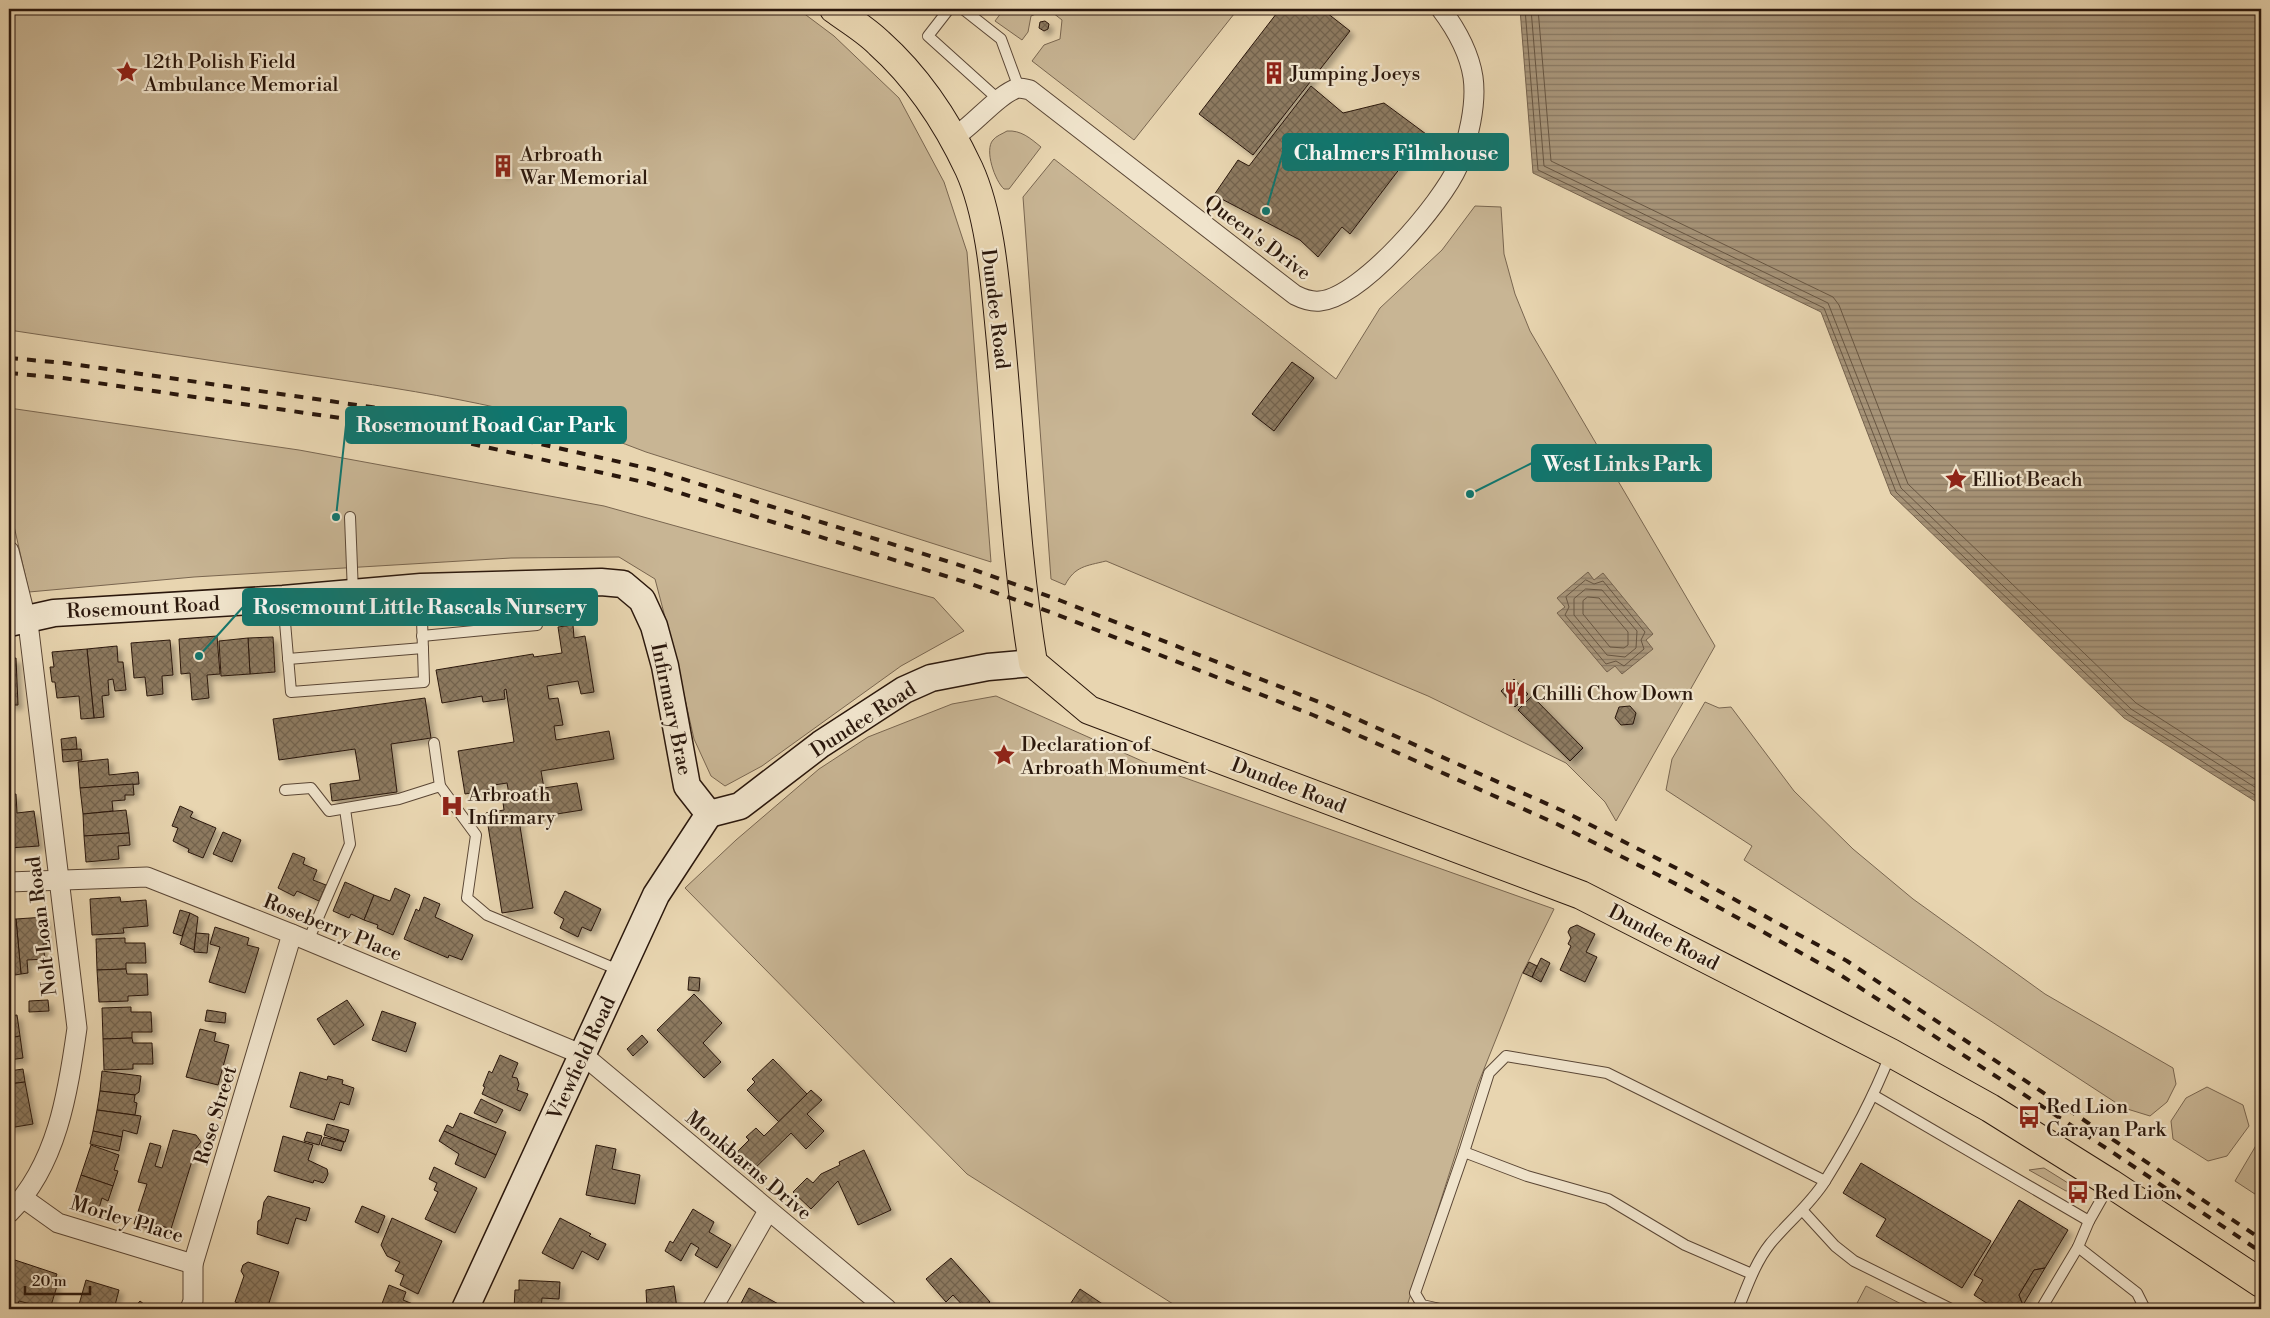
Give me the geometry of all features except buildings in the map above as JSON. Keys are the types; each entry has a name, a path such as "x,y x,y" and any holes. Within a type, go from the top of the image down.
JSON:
{"main road":[{"name":"Dundee Road","path":"834,9 879,42 911,76 934,106 953,138 972,179 981,206 993,268 1020,570 1033,663 1089,710 1581,895 1891,1053 1990,1108 2110,1183 2261,1283"},
{"name":"Rosemount Road","path":"18,620 54,613 283,599 421,587 600,582 624,584 642,600"},
{"name":"Infirmary Brae","path":"642,600 654,626 665,666 687,786 709,814"},
{"name":"Dundee Road","path":"709,814 740,806 821,744 904,690 931,678 988,667 1033,663"},
{"name":"Viewfield Road","path":"465,1309 656,895 709,814"}],"street":[{"name":"Queen's Drive","path":"1019,88 1030,90 1055,107 1241,255 1295,295 1307,300 1320,301 1348,290 1380,264 1416,228 1457,166 1468,135 1473,103 1473,78 1467,52 1441,9"},
{"path":"953,138 999,100 1019,88"},
{"name":"Nolt Loan Road","path":"9,551 58,880 77,1028 69,1087 55,1139 23,1198 9,1213"},
{"name":"Roseberry Place","path":"9,882 147,877 583,1055"},
{"name":"Rose Street","path":"190,1309 193,1302 194,1264 300,938"},
{"name":"Monkbarns Drive","path":"583,1055 887,1309"},
{"name":"Morley Place","path":"23,1198 58,1223 194,1264"},
{"path":"712,1309 768,1211"}],"lane":[{"path":"949,9 928,36 999,100"},
{"path":"963,9 1001,39 1019,88"},
{"path":"350,517 353,593"},
{"path":"283,599 291,692 424,682 421,587"},
{"path":"422,636 537,625"},
{"path":"288,659 423,648"},
{"path":"434,744 440,786 476,835 467,898 487,915 622,971"},
{"path":"285,790 311,788 329,811 399,799 440,786"},
{"path":"300,938 350,844 345,809"},
{"path":"1738,1309 1752,1274 1770,1245 1803,1211 1825,1181 1873,1095 1891,1053"},
{"path":"1440,1309 1422,1305 1415,1293 1489,1073 1506,1056 1607,1072 1825,1181"},
{"path":"1873,1095 2089,1221"},
{"path":"1464,1152 1527,1176 1608,1199 1685,1245 1752,1274"},
{"path":"2041,1309 2078,1247 2089,1221 2110,1183"},
{"path":"1803,1211 1835,1246 1854,1261 1951,1309"},
{"path":"2078,1247 2137,1293 2145,1309"}],"shaded area":[{"path":"9,9 798,9 834,36 899,98 944,182 967,252 991,562 646,452 605,437 521,413 394,388 9,330"},
{"path":"1004,9 1048,9 1031,16 1028,32 1022,40 995,21"},
{"path":"1048,9 1238,9 1134,140 1032,61 1044,45 1060,39 1062,20"},
{"path":"1007,131 1021,133 1041,147 1009,189 1004,189 994,173 990,151 993,140"},
{"path":"1054,159 1336,379 1380,308 1442,250 1475,206 1501,207 1504,254 1515,294 1530,331 1715,646 1616,821 1605,802 1566,763 1428,696 1106,561 1077,570 1065,585 1051,579 1023,197"},
{"path":"9,408 299,450 604,506 934,598 964,631 901,666 762,766 725,786 711,776 694,739 655,579 619,557 511,558 194,577 29,592 9,504"},
{"path":"996,696 1160,769 1554,909 1522,974 1478,1084 1406,1309 1181,1309 967,1174 685,888 736,840 819,769 868,737 952,704"},
{"path":"1705,702 1719,708 1731,707 1794,791 1853,849 1913,899 2045,994 2173,1068 2176,1084 2167,1102 2150,1116 2124,1108 1744,860 1752,846 1666,790 1672,759"},
{"path":"2207,1087 2243,1105 2249,1126 2227,1156 2208,1161 2173,1139 2171,1121 2186,1098"},
{"path":"2261,1137 2261,1198 2235,1181"},
{"path":"2044,1168 2076,1188 2075,1190 2066,1191 2029,1170"},
{"path":"1866,1286 1911,1309 1854,1309"}],"water":[{"path":"1520,9 2261,9 2261,805 2124,718 1891,494 1821,312 1533,173"},
{"path":"1588,572 1594,580 1603,573 1653,634 1646,640 1653,649 1622,674 1615,666 1607,672 1557,613 1565,607 1557,598"}],"railway":[{"path":"9,358 65,363 385,409 651,469 972,569 1059,600 1319,702 1563,811 1688,874 1847,961 2261,1239"},
{"path":"9,373 63,378 382,424 648,483 968,583 1053,613 1313,715 1557,824 1682,887 1839,974 2109,1150 2261,1252"}],"place":[{"name":"12th Polish Field Ambulance Memorial","path":"127,72"},
{"name":"Jumping Joeys","path":"1274,73"},
{"name":"Arbroath War Memorial","path":"503,166"},
{"name":"Chalmers Filmhouse","path":"1266,211"},
{"name":"Elliot Beach","path":"1956,479"},
{"name":"West Links Park","path":"1470,494"},
{"name":"Rosemount Road Car Park","path":"336,517"},
{"name":"Rosemount Little Rascals Nursery","path":"199,656"},
{"name":"Chilli Chow Down","path":"1515,693"},
{"name":"Declaration of Arbroath Monument","path":"1004,755"},
{"name":"Arbroath Infirmary","path":"452,806"},
{"name":"Red Lion Caravan Park","path":"2029,1117"},
{"name":"Red Lion","path":"2078,1192"}]}
